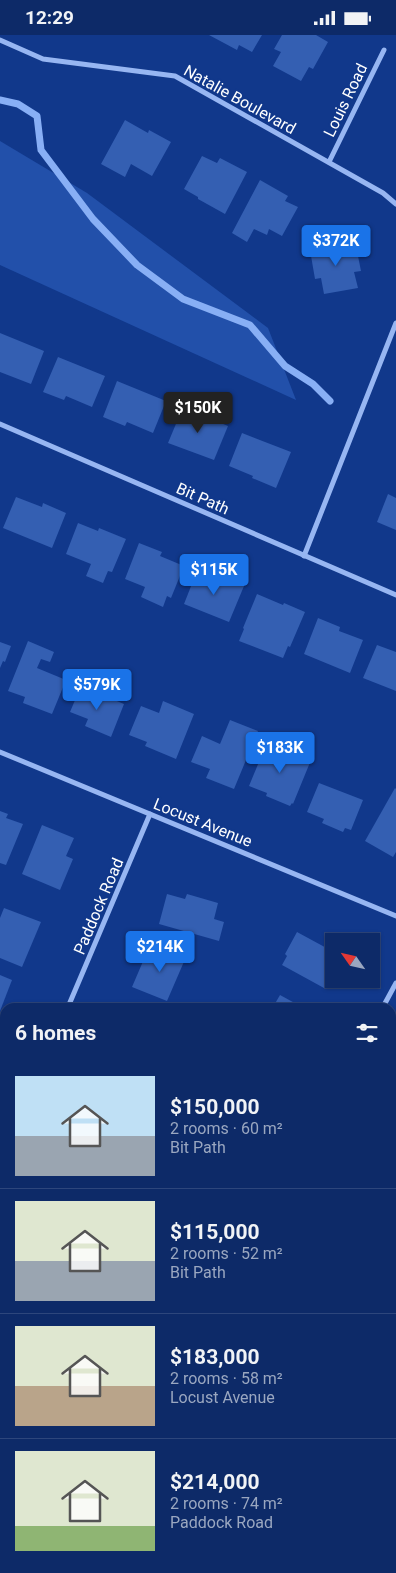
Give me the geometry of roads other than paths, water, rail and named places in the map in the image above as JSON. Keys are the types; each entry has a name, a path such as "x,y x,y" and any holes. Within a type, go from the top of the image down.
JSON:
{"street":[{"name":"Natalie Boulevard","path":"0,40 43,59 175,76 383,193 396,204"},
{"name":"Louis Road","path":"329,162 384,50"},
{"path":"304,556 396,323"},
{"name":"Bit Path","path":"0,424 396,595"},
{"name":"Locust Avenue","path":"0,751 396,916"},
{"name":"Paddock Road","path":"70,1003 150,814"},
{"path":"385,1003 396,983"}],"waterway":[{"path":"0,100 18,104 37,116 41,150 93,219 137,265 183,299 250,325 285,366 313,384 330,401"}]}
